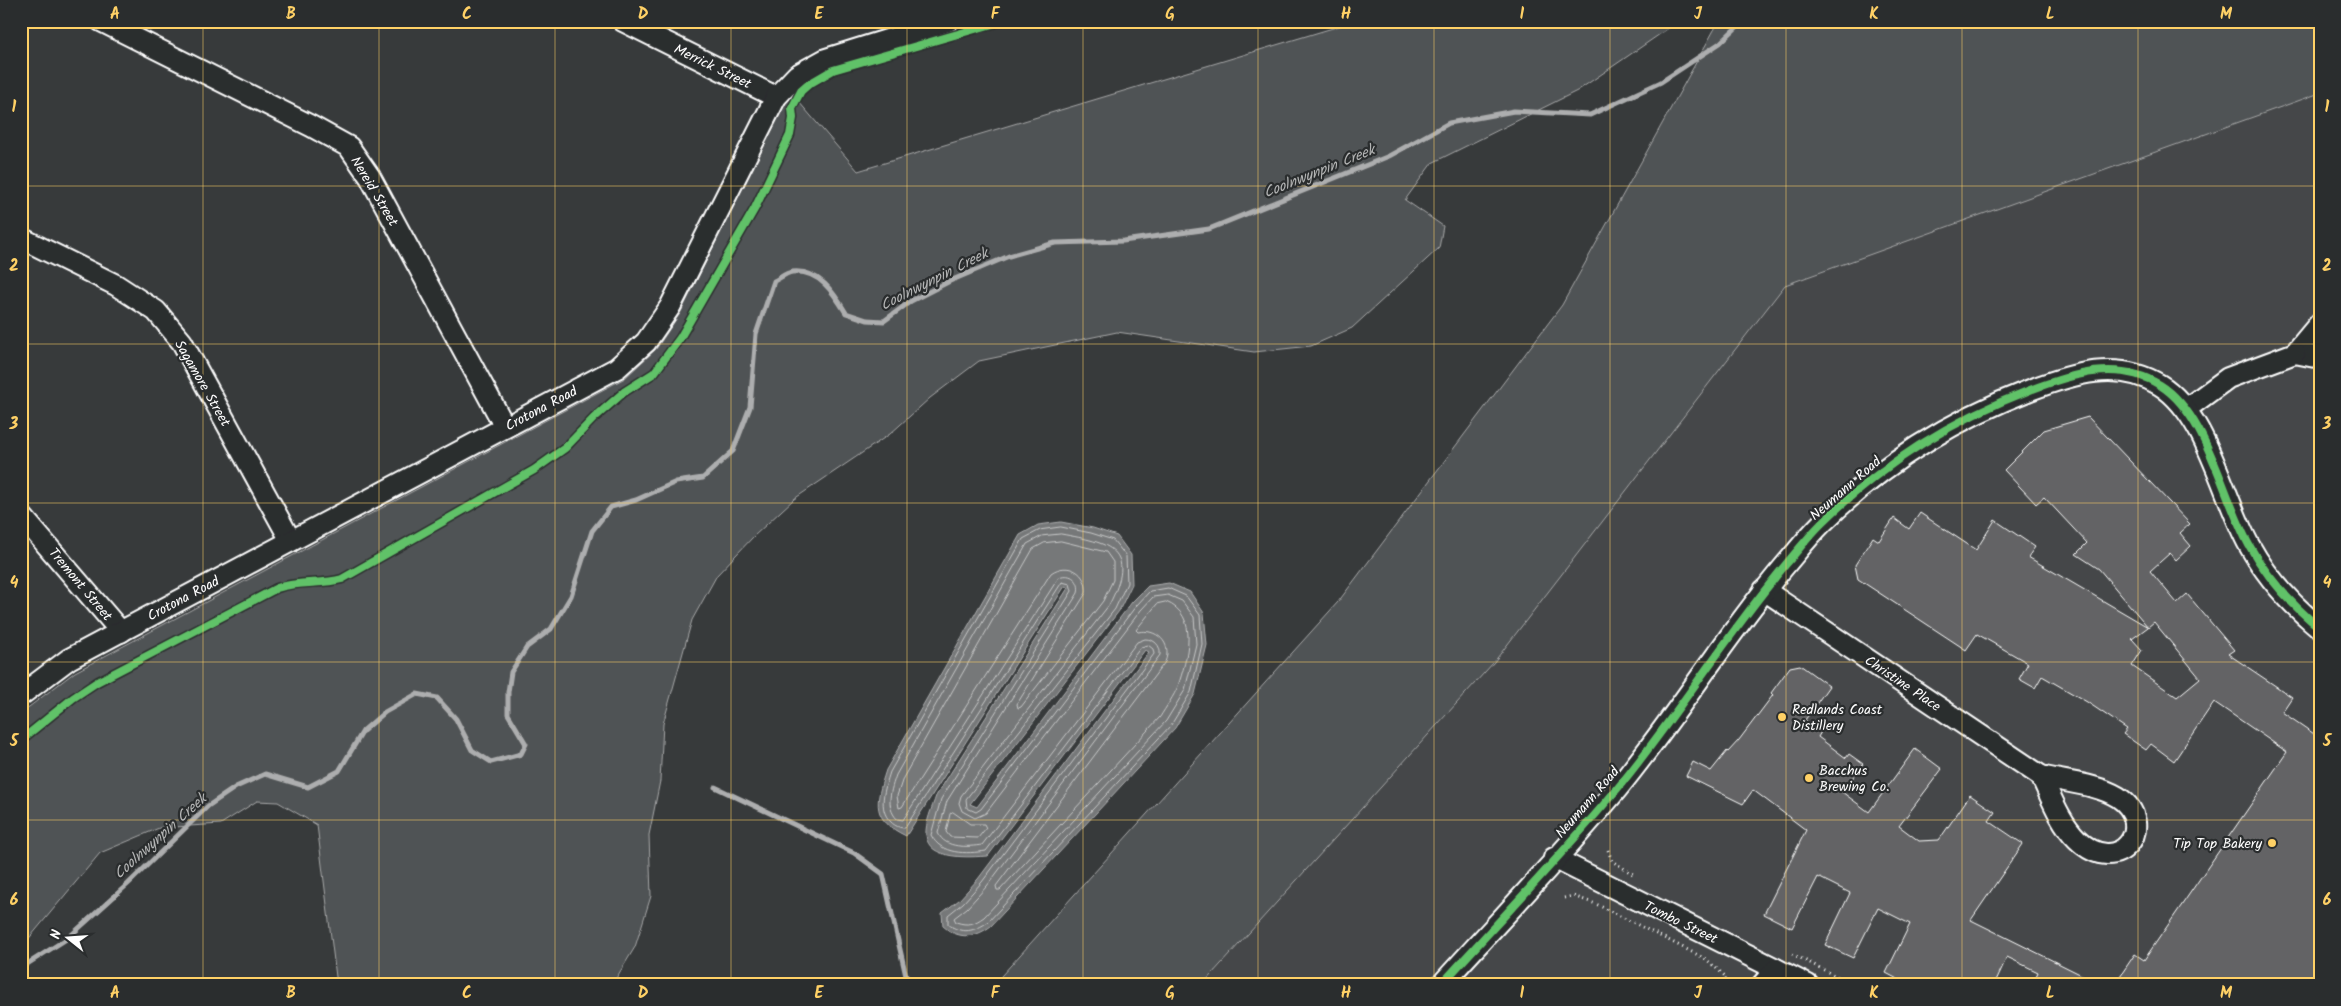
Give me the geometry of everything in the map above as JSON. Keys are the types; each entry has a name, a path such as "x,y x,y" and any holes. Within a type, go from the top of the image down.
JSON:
{"street":[{"name":"Nereid Street","path":"101,21 311,126 349,147 370,177 505,427"},
{"name":"Merrick Street","path":"623,21 776,97"},
{"name":"Crotona Road","path":"21,695 69,659 617,368 646,342 670,307 776,97 797,75 826,59 948,21"},
{"name":"Sagamore Street","path":"21,238 116,286 156,311 182,342 291,541"},
{"path":"2186,409 2228,378 2294,353 2320,323"},
{"path":"2294,353 2320,358"},
{"name":"Neumann Road","path":"1441,985 1618,787 1764,590 1819,525 1858,490 1930,438 2009,398 2068,377 2094,371 2118,371 2138,376 2160,385 2186,409 2196,425 2250,546 2265,570 2299,610 2320,628"},
{"name":"Tremont Street","path":"21,514 121,632"},
{"name":"Christine Place","path":"1764,590 2041,776 2101,789 2119,798 2133,814 2135,827 2132,841 2124,850 2110,855 2091,849 2078,839 2064,821 2041,776"},
{"name":"Tombo Street","path":"1554,858 1808,985"},
{"path":"1762,985 1776,969"}],"path":[{"path":"1608,850 1612,861 1639,878"},
{"path":"1564,898 1573,896 1596,904 1706,960 1726,977 1724,985"},
{"path":"1784,950 1854,985"}],"shaded area":[{"path":"1356,21 1679,21 1577,91 1432,163 1405,200 1443,226 1439,248 1352,328 1311,346 1254,352 1117,332 979,361 930,398 890,434 794,499 754,536 717,575 692,620 663,724 660,781 649,835 651,896 635,947 612,985 337,985 317,825 278,802 257,801 221,824 159,828 100,853 21,948 21,713 75,672 625,378 656,349 681,312 784,104 793,95 858,171"},
{"path":"1719,21 2320,21 2320,93 1785,285 1494,662 1202,985 993,985 1338,602 1562,305"},
{"path":"2320,93 2320,985 1202,985 1494,662 1785,285"}],"water":[{"path":"1061,522 1093,528 1117,536 1131,555 1132,584 1119,611 970,804 977,807 1132,602 1148,586 1169,583 1190,592 1204,613 1207,645 1195,694 1175,728 991,926 973,935 955,934 943,926 942,913 959,900 978,879 1149,652 1145,650 988,856 951,856 934,849 928,843 926,830 936,796 1068,588 1065,586 906,836 895,830 881,817 878,801 886,770 1020,535 1038,525"}],"building":[{"path":"2088,417 2190,524 2180,533 2191,546 2176,560 2170,553 2150,571 2177,603 2187,594 2234,650 2228,654 2292,697 2282,712 2320,738 2320,985 2114,985 2135,954 2144,960 2287,752 2214,702 2174,761 2151,744 2146,750 2123,734 2127,729 2087,702 2042,676 2035,688 2019,679 2028,663 1977,634 1966,650 1858,579 1855,565 1873,537 1879,541 1894,518 1909,529 1920,513 1976,550 1995,520 2035,547 2028,557 2148,627 2099,569 2076,554 2087,543 2044,497 2036,504 2004,470 2044,430","holes":["2154,622 2200,678 2177,697 2132,666 2142,650 2132,639"]},
{"path":"1800,665 1829,686 1805,720 1821,732 1818,737 1846,758 1849,754 1863,764 1842,792 1869,812 1915,749 1942,769 1899,826 1919,841 1939,840 1970,795 1995,812 1989,821 2023,844 1971,920 2102,985 2032,985 2038,972 2007,957 1994,985 1909,985 1886,973 1910,924 1878,908 1853,958 1825,945 1850,893 1818,877 1792,928 1764,914 1806,830 1753,790 1743,804 1686,776 1693,762 1711,771 1727,751 1739,740 1773,695 1771,693 1790,667"}],"waterway":[{"name":"Coolnwynpin Creek","path":"21,968 68,938 128,884 208,806 236,787 265,774 308,787 339,771 363,731 385,712 417,694 437,698 456,719 472,750 491,762 521,754 526,744 508,714 508,692 511,672 527,647 551,629 571,596 592,531 611,507 636,500 676,482 703,478 733,451 750,407 756,334 774,281 785,274 792,272 810,274 818,278 831,290 846,313 867,320 884,321 911,301 950,281 1009,256 1055,243 1123,241 1209,229 1389,156 1449,123 1514,111 1590,115 1661,82 1720,43 1743,21"},
{"path":"715,787 854,853 883,874 908,985"}],"cycle path":[{"path":"21,740 73,698 97,682 277,588 294,584 342,579 534,470 565,448 594,418 624,392 654,373 680,338 755,208 790,135 793,118 792,108 801,91 833,70 1003,21"},
{"path":"1441,985 1617,789 1765,590 1821,524 1868,482 1918,446 1973,415 2030,390 2079,375 2111,371 2144,377 2160,385 2176,398 2202,436 2240,526 2256,557 2281,590 2320,628"}],"place":[{"name":"Redlands Coast Distillery","path":"1782,717"},
{"name":"Bacchus Brewing Co.","path":"1809,778"},
{"name":"Tip Top Bakery","path":"2272,843"}]}
